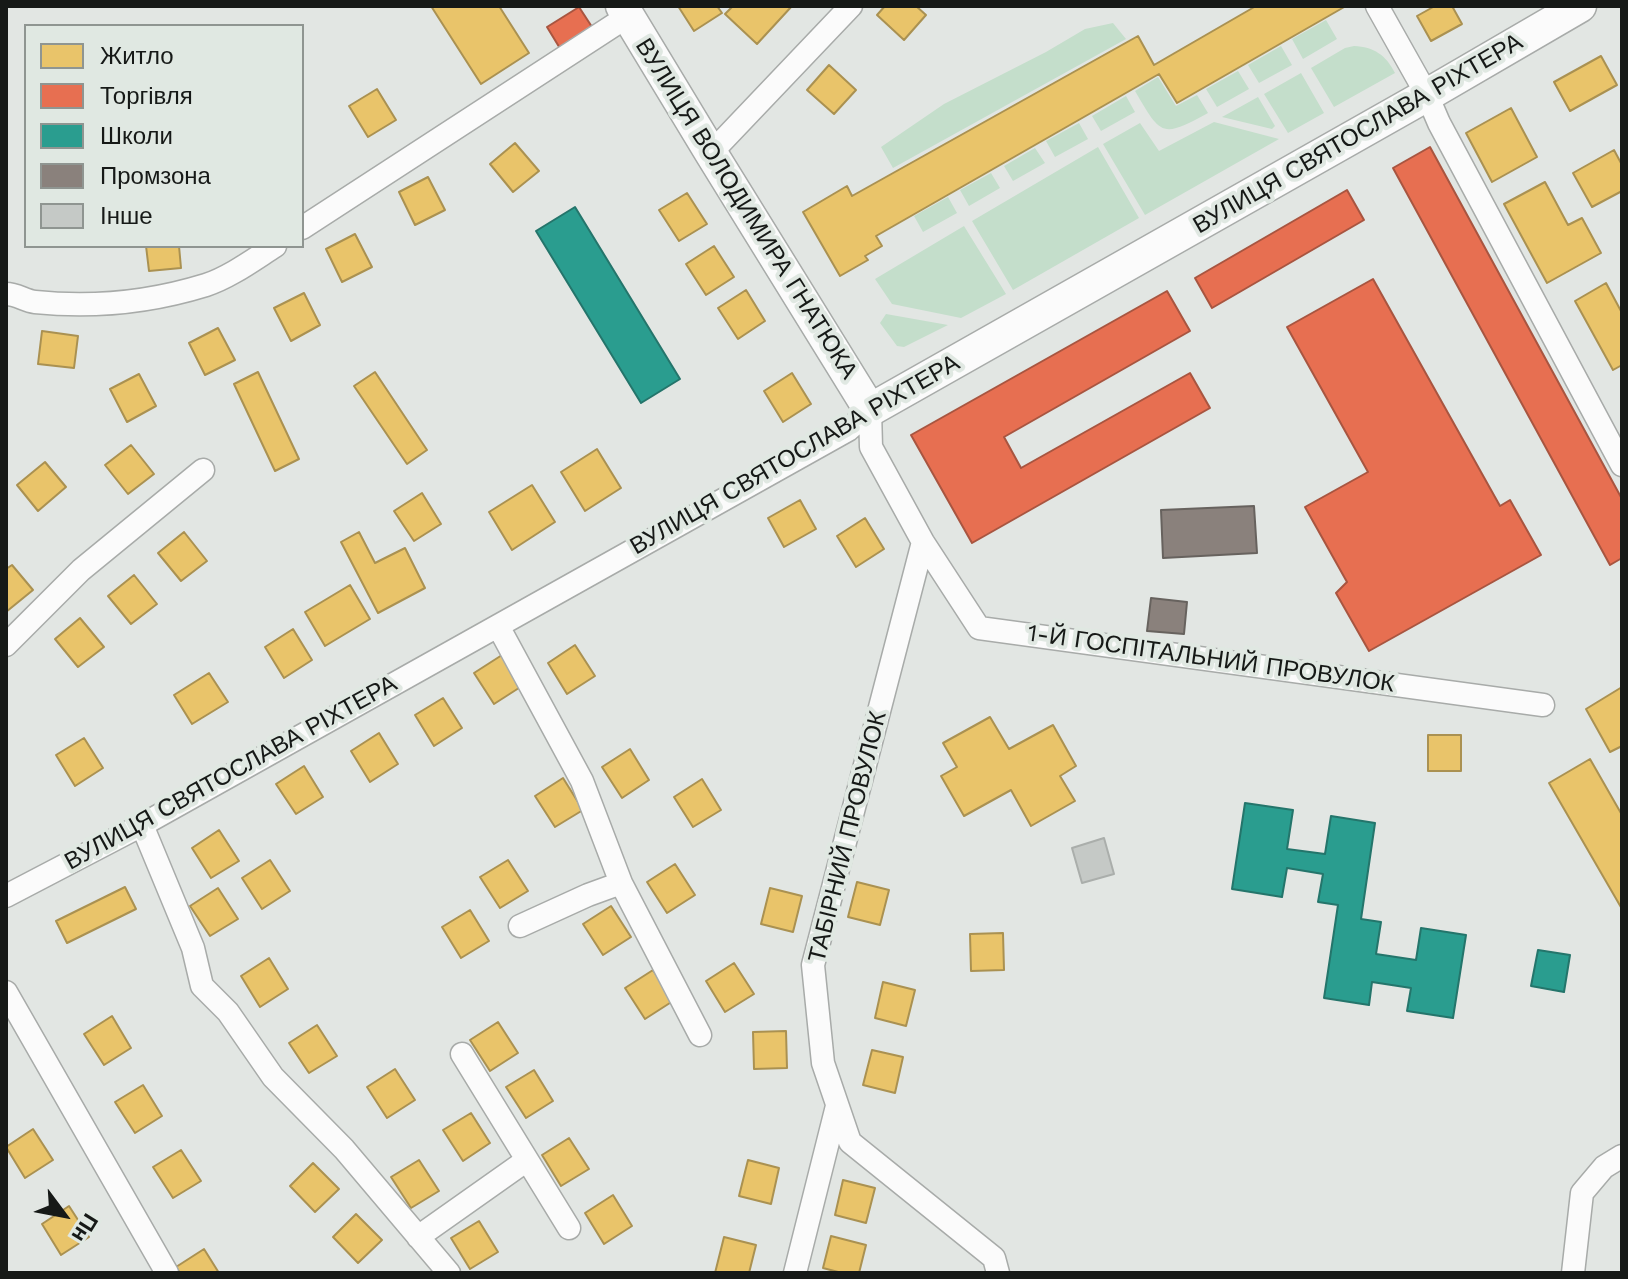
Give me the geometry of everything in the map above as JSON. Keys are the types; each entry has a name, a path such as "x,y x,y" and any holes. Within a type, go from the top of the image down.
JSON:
{"main road":[{"name":"ВУЛИЦЯ СВЯТОСЛАВА РІХТЕРА","path":"870,410 1580,6"},
{"name":"ВУЛИЦЯ ВОЛОДИМИРА ГНАТЮКА","path":"625,11 870,410"}],"street":[{"path":"711,153 851,6"},
{"path":"1377,6 1622,465"},
{"path":"304,227 625,11"},
{"path":"6,294 32,302 110,304 142,299 207,285 272,248"},
{"name":"ВУЛИЦЯ ВОЛОДИМИРА ГНАТЮКА","path":"870,410 871,447 923,542"},
{"name":"ВУЛИЦЯ СВЯТОСЛАВА РІХТЕРА","path":"6,896 142,825 848,430 870,410"},
{"path":"6,645 81,570 203,470"},
{"name":"1-Й ГОСПІТАЛЬНИЙ ПРОВУЛОК","path":"923,542 979,628 1543,705"},
{"name":"ТАБІРНИЙ ПРОВУЛОК","path":"923,542 813,965 823,1063 850,1142 994,1258 998,1273"},
{"path":"498,626 582,781 621,883 700,1035"},
{"path":"142,825 193,948 202,986 228,1012 273,1077 344,1149 449,1273"},
{"path":"520,926 621,883"},
{"path":"6,992 167,1273"},
{"path":"462,1054 569,1228"},
{"path":"795,1273 837,1105"},
{"path":"1573,1273 1582,1193 1604,1167 1622,1156"},
{"path":"418,1237 527,1160"}],"green space":[{"path":"1326,20 1337,39 1303,59 1292,39"},
{"path":"1113,23 1126,39 893,168 881,147 944,104 1085,29"},
{"path":"1281,46 1292,65 1259,83 1248,65"},
{"path":"1354,46 1379,53 1395,73 1334,107 1311,68"},
{"path":"1238,71 1249,89 1217,107 1206,89"},
{"path":"1301,73 1324,113 1288,133 1264,94"},
{"path":"1158,77 1176,106 1197,95 1208,113 1171,129 1157,124 1135,91"},
{"path":"1126,96 1135,112 1101,131 1092,116"},
{"path":"1258,97 1275,126 1272,129 1222,117"},
{"path":"1214,122 1279,139 1145,215 1103,144 1140,123 1159,151"},
{"path":"1079,123 1088,139 1055,157 1046,141"},
{"path":"1098,147 1139,218 1013,290 972,221"},
{"path":"1035,148 1045,163 1013,181 1004,166"},
{"path":"991,173 1000,188 969,206 960,190"},
{"path":"948,197 957,213 923,232 914,216"},
{"path":"964,226 1006,294 961,318 892,304 875,279"},
{"path":"886,314 948,325 904,347 897,346 880,323"}],"building: Житло":[{"path":"431,6 499,6 529,53 481,84"},
{"path":"678,6 717,6 722,13 694,31"},
{"path":"733,6 792,6 757,44 725,14"},
{"path":"885,6 916,6 926,15 904,40 877,15"},
{"path":"1256,6 1346,6 1177,103 1159,74 876,236 882,246 865,256 868,260 840,276 803,212 847,186 852,196 1138,36 1154,65"},
{"path":"1435,6 1452,6 1462,24 1431,41 1417,16"},
{"path":"1601,56 1617,85 1570,111 1554,82"},
{"path":"829,65 856,90 834,114 807,90"},
{"path":"377,89 396,120 368,137 349,106"},
{"path":"1511,108 1537,157 1492,182 1466,133"},
{"path":"515,143 539,171 513,192 490,164"},
{"path":"1614,150 1622,165 1622,191 1592,207 1573,173"},
{"path":"428,177 445,210 415,225 399,192"},
{"path":"1545,182 1568,225 1582,218 1601,253 1547,283 1504,204"},
{"path":"687,193 707,224 679,241 659,210"},
{"path":"355,234 372,267 342,282 326,249"},
{"path":"714,246 734,277 706,295 686,264"},
{"path":"146,248 179,248 181,268 149,271"},
{"path":"1606,283 1622,313 1622,365 1613,370 1575,301"},
{"path":"746,290 765,321 738,339 718,308"},
{"path":"304,293 320,325 291,341 274,308"},
{"path":"218,328 235,360 205,375 189,343"},
{"path":"42,331 78,336 74,368 38,364"},
{"path":"258,372 299,459 275,471 234,384"},
{"path":"375,372 427,450 407,464 354,386"},
{"path":"792,373 811,404 783,422 764,391"},
{"path":"139,374 156,406 127,422 110,389"},
{"path":"131,445 154,474 128,494 105,465"},
{"path":"597,449 621,488 585,511 561,472"},
{"path":"45,462 66,487 38,511 17,485"},
{"path":"532,485 555,522 512,550 489,512"},
{"path":"422,493 441,524 414,541 394,511"},
{"path":"800,500 816,529 784,547 768,518"},
{"path":"865,518 884,549 856,567 837,536"},
{"path":"184,532 207,561 181,581 158,553"},
{"path":"359,532 375,563 405,548 425,588 378,613 341,542"},
{"path":"12,565 33,590 6,612 6,569"},
{"path":"134,575 157,604 131,624 108,596"},
{"path":"350,585 370,619 325,646 305,612"},
{"path":"80,618 104,647 78,667 55,639"},
{"path":"293,629 312,660 284,678 265,647"},
{"path":"575,645 595,676 567,694 548,663"},
{"path":"502,655 522,686 494,704 474,673"},
{"path":"209,673 228,702 192,724 174,695"},
{"path":"1622,687 1622,746 1610,752 1586,709"},
{"path":"443,698 462,728 434,746 415,715"},
{"path":"990,717 1009,749 1053,725 1076,766 1060,776 1075,801 1031,826 1011,790 964,816 941,776 957,767 943,743"},
{"path":"379,733 398,764 370,782 351,751"},
{"path":"1428,735 1461,735 1461,771 1428,771"},
{"path":"84,738 103,768 75,786 56,755"},
{"path":"630,749 649,780 622,798 602,767"},
{"path":"1590,759 1622,815 1622,909 1549,783"},
{"path":"304,766 323,797 296,814 276,784"},
{"path":"563,778 583,810 555,827 535,796"},
{"path":"702,779 721,810 693,827 674,797"},
{"path":"219,830 239,861 211,878 192,848"},
{"path":"270,860 290,891 262,909 242,878"},
{"path":"508,860 528,891 500,908 480,877"},
{"path":"675,864 695,895 667,913 647,882"},
{"path":"857,882 889,890 880,925 848,917"},
{"path":"125,887 136,909 67,943 56,921"},
{"path":"218,888 238,919 210,936 190,906"},
{"path":"770,888 802,896 793,932 761,924"},
{"path":"611,906 631,937 603,955 583,924"},
{"path":"470,910 489,941 461,958 442,927"},
{"path":"1003,933 1004,970 971,971 970,934"},
{"path":"269,958 288,989 260,1007 241,976"},
{"path":"734,963 754,994 725,1012 706,981"},
{"path":"653,970 673,1001 645,1019 625,988"},
{"path":"883,982 915,990 906,1026 875,1018"},
{"path":"112,1016 131,1048 104,1065 84,1034"},
{"path":"498,1022 518,1053 490,1071 470,1040"},
{"path":"317,1025 337,1056 309,1073 289,1043"},
{"path":"786,1031 787,1068 754,1069 753,1032"},
{"path":"872,1050 903,1057 895,1093 863,1085"},
{"path":"395,1069 415,1100 387,1118 367,1087"},
{"path":"534,1070 553,1101 526,1118 506,1087"},
{"path":"143,1085 162,1116 135,1133 115,1102"},
{"path":"471,1113 490,1143 463,1161 443,1130"},
{"path":"33,1129 53,1160 25,1178 6,1147"},
{"path":"569,1138 589,1169 561,1186 542,1155"},
{"path":"181,1150 201,1181 173,1198 153,1167"},
{"path":"419,1160 439,1191 411,1208 391,1177"},
{"path":"748,1160 779,1168 771,1204 739,1196"},
{"path":"313,1163 339,1189 315,1212 290,1186"},
{"path":"843,1180 875,1188 866,1223 835,1215"},
{"path":"613,1195 632,1226 604,1244 585,1213"},
{"path":"69,1206 89,1237 61,1255 42,1224"},
{"path":"356,1214 382,1240 358,1263 333,1237"},
{"path":"479,1221 498,1252 470,1269 451,1238"},
{"path":"831,1236 866,1245 859,1273 823,1268"},
{"path":"724,1237 756,1245 749,1273 715,1273"},
{"path":"204,1249 219,1273 180,1273 176,1267"}],"building: Торгівля":[{"path":"579,7 594,30 561,50 547,27"},
{"path":"1430,147 1622,499 1622,558 1610,565 1393,168"},
{"path":"1347,190 1364,220 1212,308 1195,278"},
{"path":"1373,279 1500,506 1510,500 1541,555 1369,651 1336,593 1347,582 1305,507 1368,472 1287,327"},
{"path":"1167,291 1190,331 1004,437 1021,468 1190,373 1210,408 972,543 911,435"}],"building: Школи":[{"path":"575,207 680,379 641,403 536,231"},
{"path":"1245,803 1293,810 1287,849 1325,854 1331,816 1375,823 1361,919 1381,922 1376,954 1416,960 1421,928 1466,935 1453,1018 1407,1011 1411,988 1372,982 1369,1005 1324,998 1338,905 1318,902 1323,874 1287,868 1282,897 1232,889"},
{"path":"1538,950 1570,955 1564,992 1531,986"}],"building: Промзона":[{"path":"1254,506 1257,553 1163,558 1161,510"},
{"path":"1151,598 1187,602 1184,634 1147,631"}],"building: Інше":[{"path":"1104,838 1114,874 1082,883 1072,848"}]}
